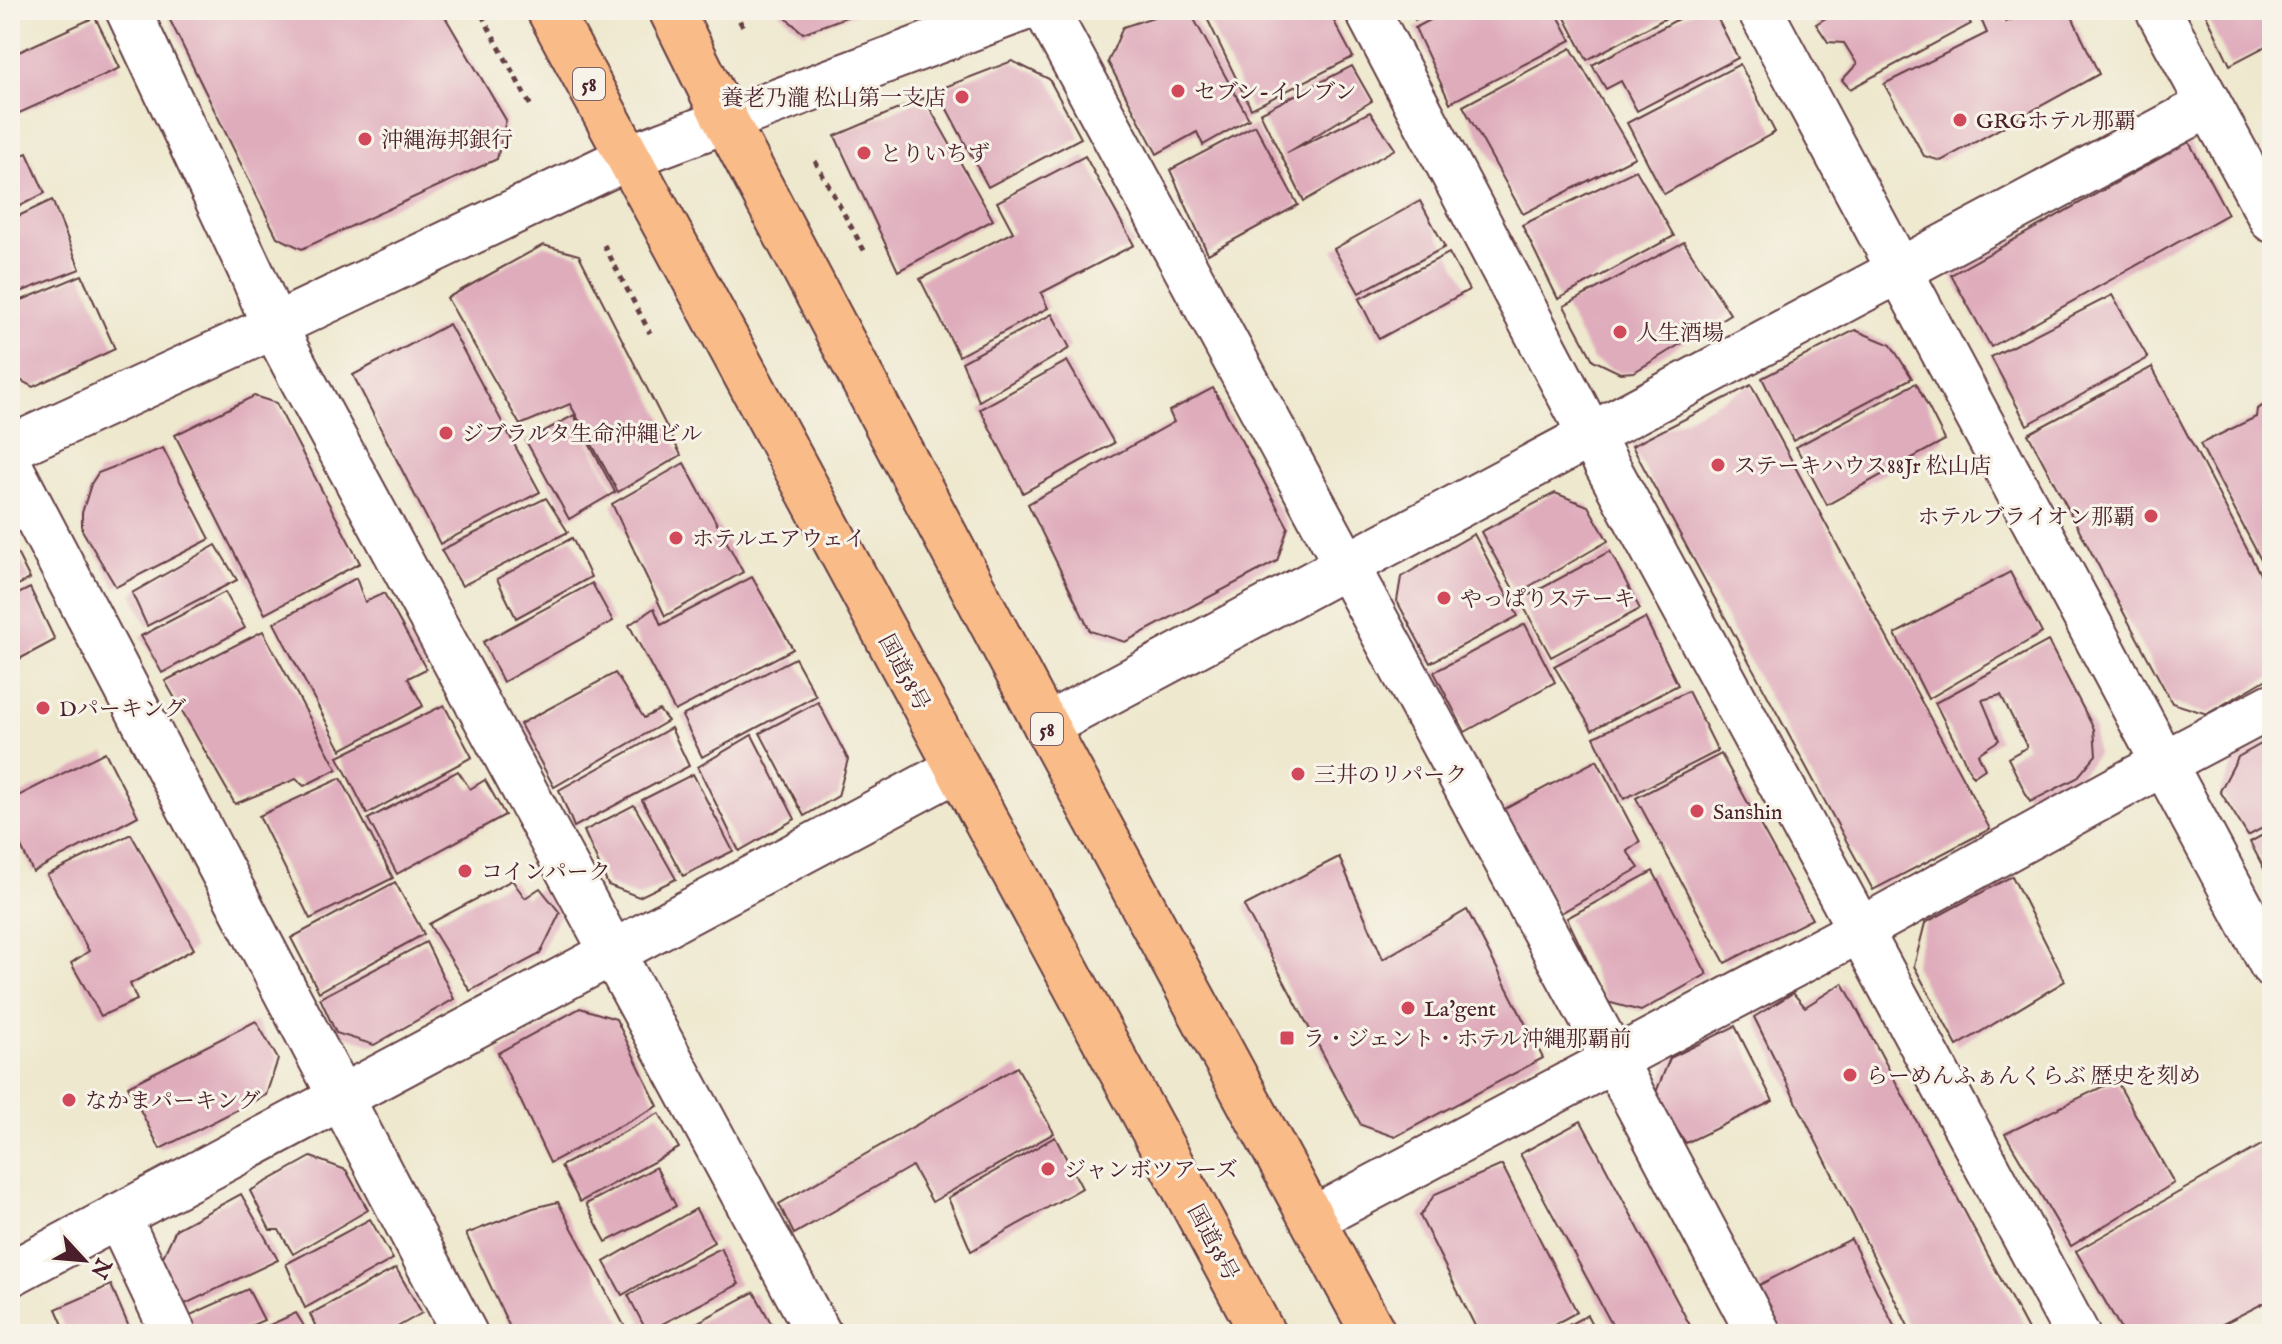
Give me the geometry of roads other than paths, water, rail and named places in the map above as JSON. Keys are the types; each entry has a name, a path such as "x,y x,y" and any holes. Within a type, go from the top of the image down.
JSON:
{"highway":[{"name":"国道58号","path":"549,10 1263,1334"},
{"name":"58","path":"671,10 726,121 1046,726 1374,1334"}],"street":[{"path":"128,10 274,326 819,1334"},
{"path":"10,448 629,157 1020,10"},
{"path":"1046,10 1759,1334"},
{"path":"1367,10 1590,434 2077,1334"},
{"path":"1760,10 2272,965"},
{"path":"2158,10 2272,220"},
{"path":"1046,726 2209,105"},
{"path":"10,466 465,1334"},
{"path":"1313,1219 1860,930 2272,706"},
{"path":"10,1274 957,769"},
{"path":"118,1216 174,1334"}],"place":[{"name":"セブン-イレブン","path":"1178,91"},
{"name":"養老乃瀧 松山第一支店","path":"962,97"},
{"name":"GRGホテル那覇","path":"1960,120"},
{"name":"沖縄海邦銀行","path":"365,139"},
{"name":"とりいちず","path":"864,153"},
{"name":"人生酒場","path":"1620,332"},
{"name":"ジブラルタ生命沖縄ビル","path":"446,433"},
{"name":"ステーキハウス88Jr 松山店","path":"1718,465"},
{"name":"ホテルブライオン那覇","path":"2151,516"},
{"name":"ホテルエアウェイ","path":"676,538"},
{"name":"やっぱりステーキ","path":"1444,598"},
{"name":"Dパーキング","path":"43,708"},
{"name":"三井のリパーク","path":"1298,774"},
{"name":"Sanshin","path":"1697,811"},
{"name":"コインパーク","path":"465,871"},
{"name":"La'gent","path":"1408,1008"},
{"name":"ラ・ジェント・ホテル沖縄那覇前","path":"1287,1038"},
{"name":"らーめんふぁんくらぶ 歴史を刻め","path":"1850,1075"},
{"name":"なかまパーキング","path":"69,1100"},
{"name":"ジャンボツアーズ","path":"1048,1169"}]}
